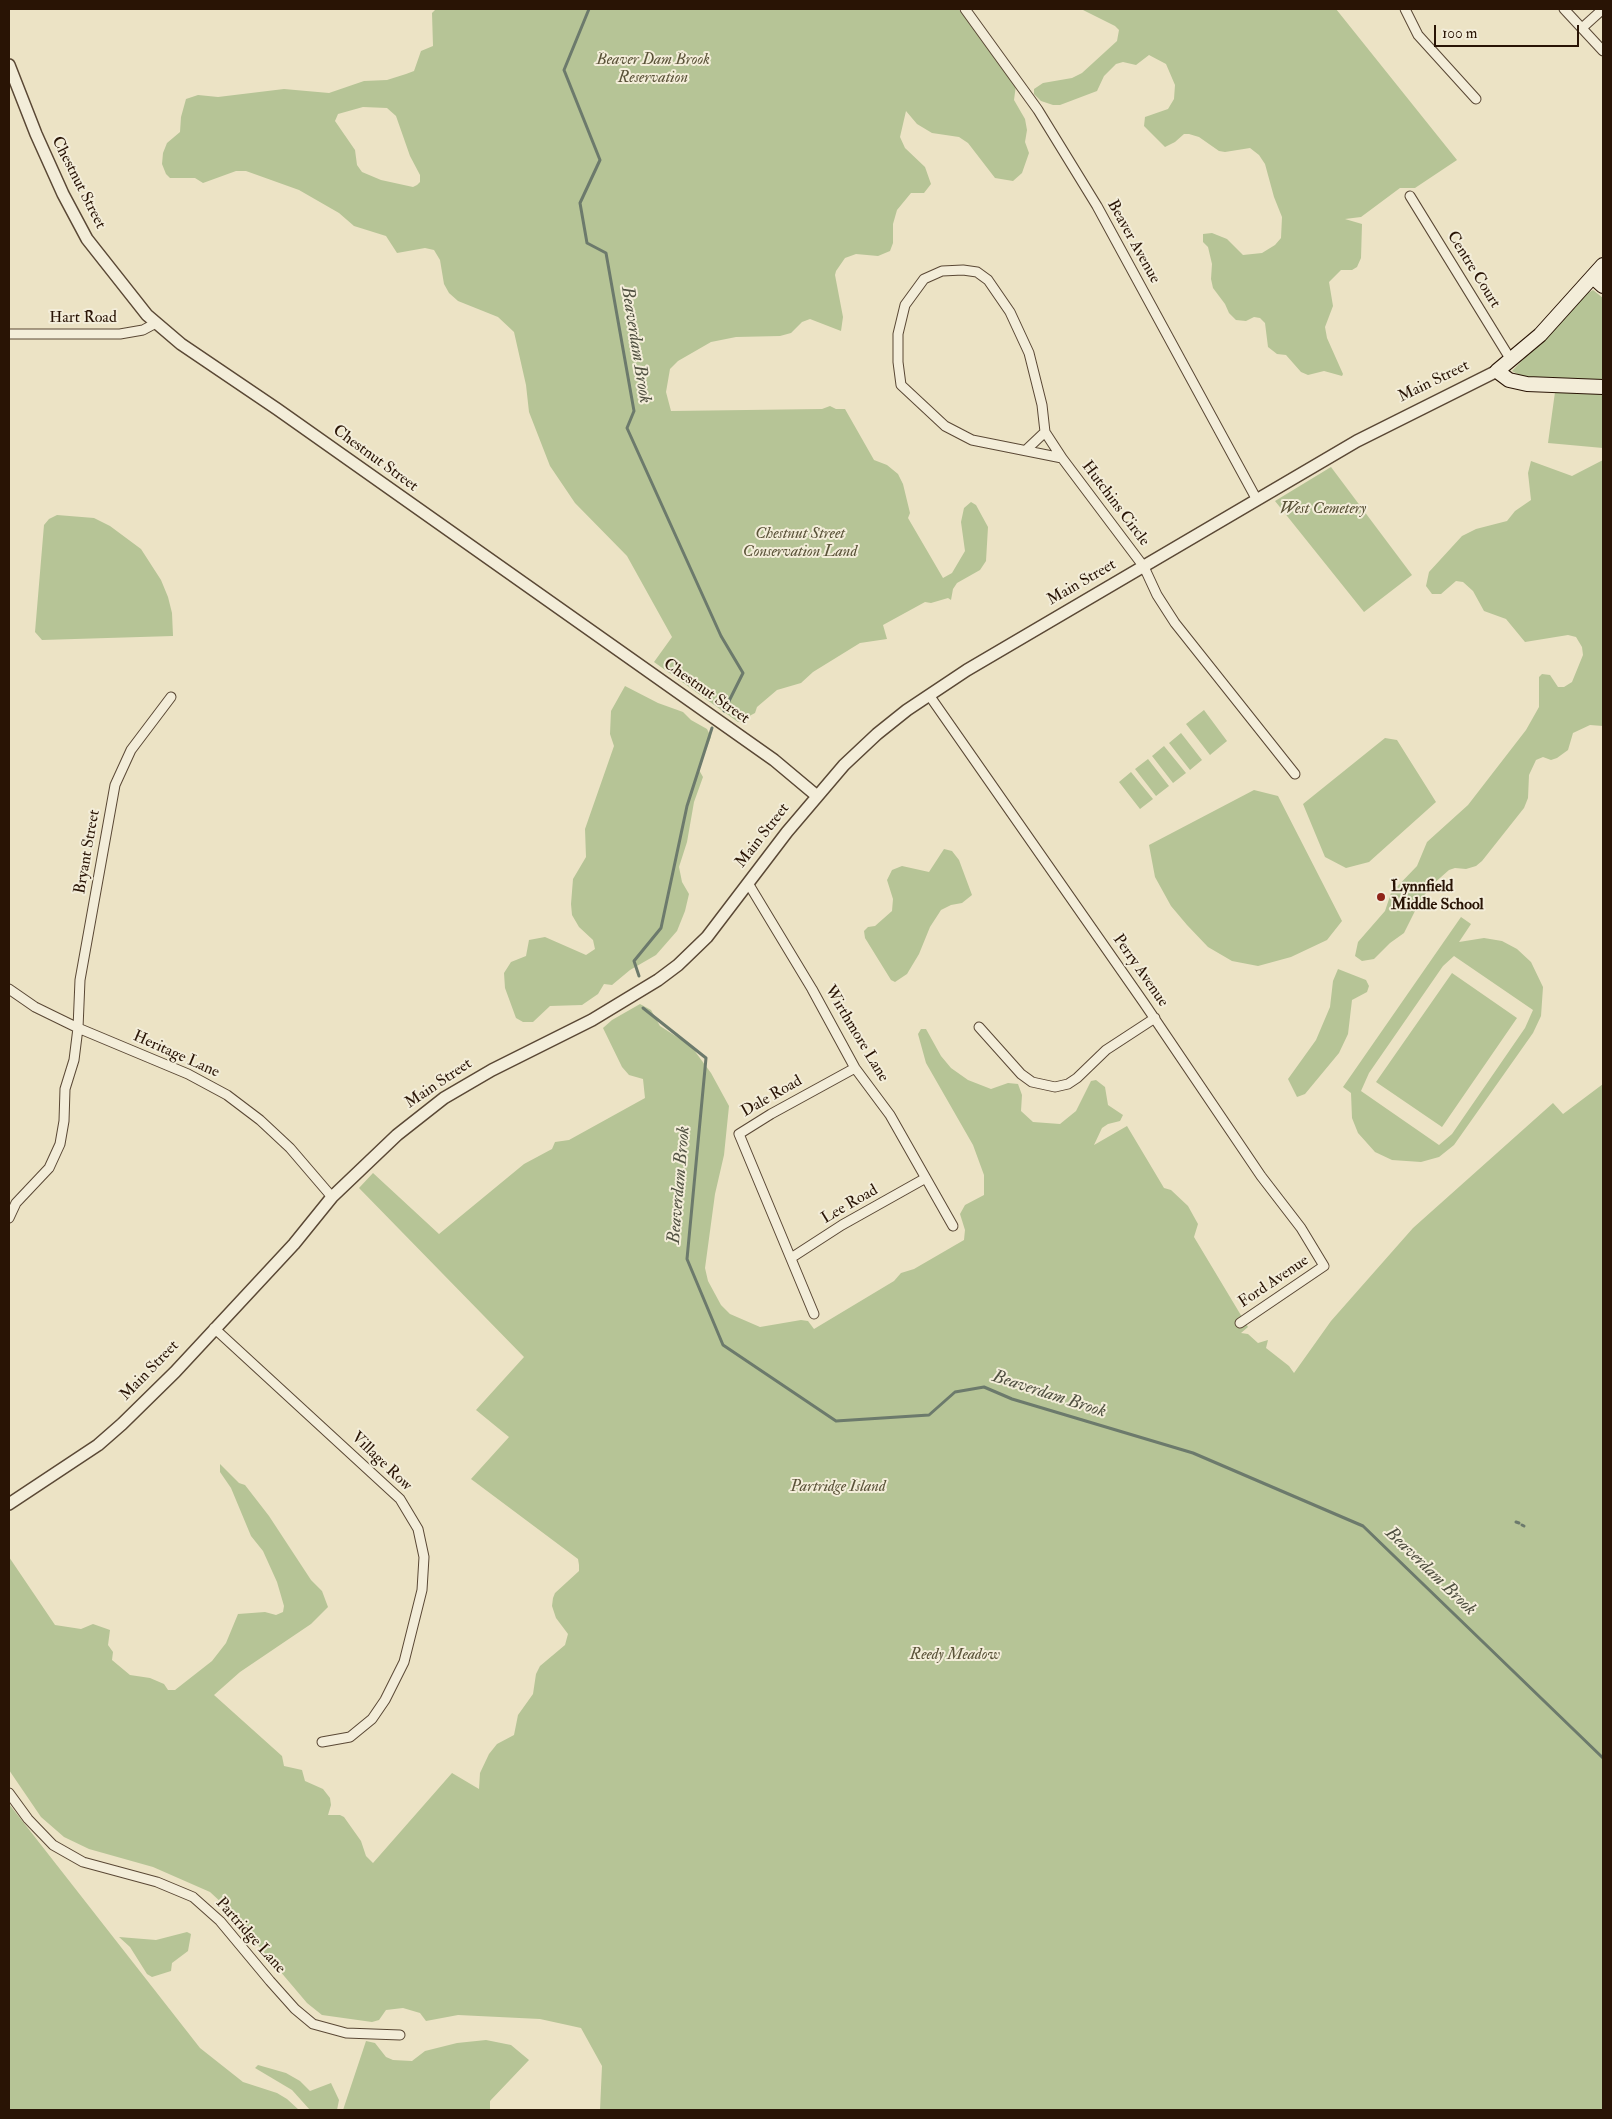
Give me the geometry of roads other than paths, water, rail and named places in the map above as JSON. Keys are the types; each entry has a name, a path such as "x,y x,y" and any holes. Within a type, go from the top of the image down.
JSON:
{"main road":[{"name":"Main Street","path":"1496,371 1540,335 1598,282 1603,265"},
{"path":"1496,371 1509,380 1527,384 1603,387"}],"street":[{"name":"Beaver Avenue","path":"965,9 1038,110 1097,206 1258,500"},
{"path":"1405,9 1418,35 1476,99"},
{"path":"1564,9 1603,51"},
{"path":"1582,28 1603,9"},
{"name":"Chestnut Street","path":"9,65 40,143 63,194 87,238 112,273 156,322 181,344 774,760 817,796"},
{"name":"Centre Court","path":"1410,196 1511,360"},
{"name":"Hutchins Circle","path":"1062,458 972,440 945,426 901,385 898,362 898,334 905,305 924,279 942,271 963,270 977,272 988,280 1010,312 1029,353 1042,405 1045,432 1062,458 1144,567"},
{"name":"Hart Road","path":"9,334 120,334 143,330 156,322"},
{"name":"Main Street","path":"9,1504 98,1445 175,1372 294,1244 332,1197 397,1135 444,1098 492,1070 592,1020 658,980 678,965 707,937 817,796 844,765 877,734 929,695 1357,441 1496,371"},
{"path":"1026,450 1045,432"},
{"path":"1144,567 1157,595 1175,623 1294,774"},
{"name":"Perry Avenue","path":"929,695 1155,1018 1222,1120 1301,1228 1324,1266"},
{"name":"Bryant Street","path":"9,1218 16,1203 49,1168 60,1144 64,1121 65,1089 74,1060 78,1028 80,980 113,794 131,750 171,698"},
{"name":"Wirthmore Lane","path":"748,883 812,989 855,1068 890,1115 924,1179 952,1226"},
{"name":"Heritage Lane","path":"9,989 35,1007 78,1028 188,1074 227,1095 260,1120 284,1142 332,1197"},
{"path":"979,1027 1021,1074 1032,1082 1055,1087 1068,1084 1078,1078 1106,1050 1155,1018"},
{"name":"Dale Road","path":"792,1258 776,1226 739,1134 771,1114 855,1068"},
{"name":"Lee Road","path":"792,1258 842,1225 924,1179"},
{"path":"792,1258 814,1314"},
{"name":"Ford Avenue","path":"1240,1323 1324,1266"},
{"name":"Village Row","path":"214,1328 388,1487 400,1500 418,1530 424,1557 422,1590 404,1662 385,1700 372,1719 350,1737 322,1742"},
{"name":"Partridge Lane","path":"9,1793 52,1845 83,1862 157,1882 193,1896 220,1921 295,2009 313,2024 346,2033 400,2035"}],"waterway":[{"name":"Beaverdam Brook","path":"589,9 564,70 600,160 580,203 587,243 606,253 634,411 627,428 721,636 743,673 724,711"},
{"name":"Beaverdam Brook","path":"639,976 634,961 661,928 687,806 712,728"},
{"name":"Beaverdam Brook","path":"643,1008 706,1058 687,1259 723,1345 836,1421 929,1415 955,1392 984,1387 1012,1399 1193,1453 1363,1526 1603,1758"}],"place":[{"name":"Lynnfield Middle School","path":"1381,897"}],"park label":[{"name":"Beaver Dam Brook Reservation","path":"653,70"},
{"name":"West Cemetery","path":"1323,510"},
{"name":"Chestnut Street Conservation Land","path":"800,544"},
{"name":"Partridge Island","path":"838,1488"},
{"name":"Reedy Meadow","path":"955,1656"}]}
